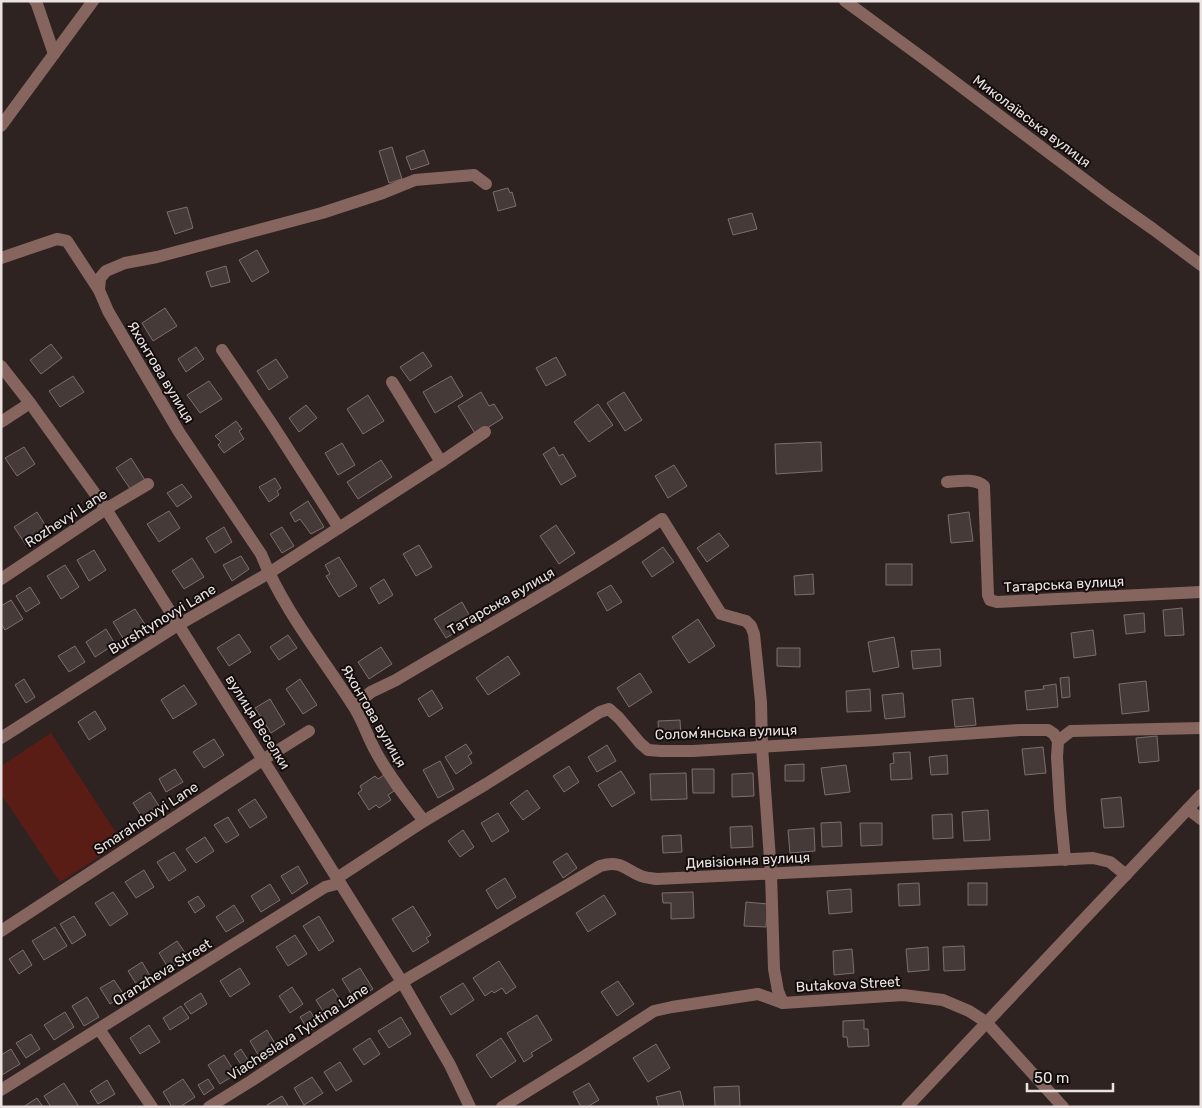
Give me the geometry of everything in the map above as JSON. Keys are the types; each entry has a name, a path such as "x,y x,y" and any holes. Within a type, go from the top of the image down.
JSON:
{"street":[{"path":"35,1 54,54"},
{"path":"1,126 93,1"},
{"name":"Миколаївська вулиця","path":"845,1 1201,265"},
{"path":"99,290 100,278 106,271 125,263 157,257 322,213 383,193 415,180 474,175 486,184"},
{"name":"Яхонтова вулиця","path":"1,258 57,239 66,241 99,290 108,311 179,432 261,554 294,619 354,706 376,752 401,791 424,821"},
{"path":"79,260 97,269 106,271"},
{"path":"222,350 339,528"},
{"name":"вулиця Веселки","path":"1,366 30,403 106,510 264,759 402,982 450,1065 470,1107"},
{"path":"392,382 441,462"},
{"path":"1,422 30,403"},
{"name":"Burshtynovyi Lane","path":"1,738 178,625 269,573 485,432"},
{"name":"Татарська вулиця","path":"948,482 972,481 984,486 988,595 990,600 997,602 1201,592"},
{"name":"Rozhevyi Lane","path":"1,579 148,484"},
{"name":"Татарська вулиця","path":"354,706 371,692 396,680 556,586 662,519 721,614 746,621 752,626 761,702 762,746"},
{"name":"Соломʼянська вулиця","path":"338,880 424,821 600,712 609,709 648,750 661,751 876,740 1020,730 1048,730 1054,734 1058,741"},
{"path":"1065,860 1057,757 1058,741 1071,731 1201,728"},
{"name":"Smarahdovyi Lane","path":"1,931 264,759 309,732"},
{"path":"762,746 771,874 774,969 778,991 783,1003"},
{"path":"907,1107 1201,794"},
{"path":"1188,809 1201,819"},
{"name":"Дивізіонна вулиця","path":"402,982 600,866 611,863 624,866 641,876 657,879 1092,858 1110,862 1126,875"},
{"name":"Oranzheva Street","path":"1,1090 338,880"},
{"name":"Viacheslava Tyutina Lane","path":"209,1107 402,982"},
{"name":"Butakova Street","path":"502,1107 654,1011 758,994 783,1003 903,995 943,1000 968,1011 986,1022 1063,1107"},
{"path":"99,1029 152,1107"}],"shaded area":[{"path":"51,733 122,842 60,882 1,794 1,766"}],"building":[{"path":"392,147 402,179 389,183 379,151"},
{"path":"424,150 429,164 411,170 406,157"},
{"path":"508,188 510,193 512,192 516,206 498,211 493,192"},
{"path":"187,207 193,228 175,234 167,212"},
{"path":"752,213 757,229 733,235 728,219"},
{"path":"257,250 269,272 252,282 239,260"},
{"path":"226,266 230,282 211,287 206,272"},
{"path":"165,308 177,326 153,341 142,323"},
{"path":"51,344 62,358 41,374 30,360"},
{"path":"196,347 204,359 186,372 178,359"},
{"path":"423,352 432,366 410,381 400,367"},
{"path":"556,357 566,375 546,386 536,368"},
{"path":"276,359 288,377 269,390 257,371"},
{"path":"73,376 84,392 60,407 49,391"},
{"path":"451,376 463,396 435,413 423,392"},
{"path":"209,381 222,399 200,413 187,395"},
{"path":"481,392 489,406 494,404 503,418 476,435 458,406"},
{"path":"624,392 642,420 625,431 607,403"},
{"path":"368,395 384,421 363,434 347,409"},
{"path":"598,404 613,425 589,442 574,422"},
{"path":"306,405 317,418 299,432 289,418"},
{"path":"236,421 242,429 239,431 244,439 224,453 218,445 221,442 215,436"},
{"path":"821,442 822,471 776,474 775,444"},
{"path":"342,443 355,465 338,475 325,453"},
{"path":"24,447 35,464 17,476 5,458"},
{"path":"554,447 559,456 563,454 576,476 561,485 543,454"},
{"path":"131,458 145,480 131,490 116,468"},
{"path":"381,460 392,477 358,499 347,482"},
{"path":"674,465 687,486 668,498 655,476"},
{"path":"275,478 281,488 277,491 279,495 269,502 259,487"},
{"path":"182,484 192,497 177,507 167,493"},
{"path":"308,501 324,527 311,534 300,519 295,522 290,513"},
{"path":"169,511 180,528 159,542 147,524"},
{"path":"37,512 49,531 26,545 14,527"},
{"path":"969,512 973,541 951,543 948,515"},
{"path":"556,525 575,553 559,564 540,536"},
{"path":"224,527 232,542 215,553 206,538"},
{"path":"282,527 294,546 282,553 270,534"},
{"path":"719,533 729,546 707,562 697,548"},
{"path":"419,545 432,567 416,576 403,554"},
{"path":"663,547 674,562 652,577 642,562"},
{"path":"94,550 106,570 89,581 77,560"},
{"path":"241,556 249,569 232,581 223,565"},
{"path":"339,557 357,586 339,597 326,576 330,574 325,565"},
{"path":"192,558 204,577 184,589 172,571"},
{"path":"886,564 912,564 912,585 886,585"},
{"path":"65,565 79,587 61,599 47,576"},
{"path":"813,574 814,594 795,595 794,576"},
{"path":"384,579 393,595 379,604 370,588"},
{"path":"611,585 622,602 607,611 597,593"},
{"path":"30,587 40,603 26,612 16,596"},
{"path":"11,600 23,619 5,630 1,624 1,606"},
{"path":"462,602 473,622 446,638 434,619"},
{"path":"1182,608 1184,635 1165,636 1163,610"},
{"path":"135,609 146,626 124,640 113,622"},
{"path":"1144,613 1145,632 1126,634 1124,615"},
{"path":"698,619 715,646 689,663 672,637"},
{"path":"106,629 115,644 95,657 86,642"},
{"path":"1093,630 1096,655 1074,658 1071,633"},
{"path":"239,634 251,652 229,666 217,648"},
{"path":"288,635 297,648 279,660 270,647"},
{"path":"894,637 899,667 873,672 868,642"},
{"path":"75,646 85,662 69,672 58,656"},
{"path":"381,647 392,664 369,679 358,662"},
{"path":"777,648 800,648 800,667 777,666"},
{"path":"940,649 941,666 913,669 911,651"},
{"path":"508,656 520,674 488,695 476,678"},
{"path":"640,673 652,692 629,707 617,688"},
{"path":"1069,677 1070,697 1062,698 1060,678"},
{"path":"24,679 35,697 26,703 15,685"},
{"path":"300,679 317,705 303,714 286,689"},
{"path":"1146,681 1149,711 1122,714 1119,684"},
{"path":"1056,684 1058,707 1027,710 1025,691 1044,689 1043,686"},
{"path":"184,685 197,704 173,719 161,700"},
{"path":"870,689 871,711 847,712 846,691"},
{"path":"432,690 443,708 429,717 418,699"},
{"path":"903,693 905,717 885,719 882,695"},
{"path":"973,698 976,725 955,727 952,700"},
{"path":"270,699 285,724 271,733 255,708"},
{"path":"95,711 106,729 89,740 78,722"},
{"path":"680,720 681,738 659,740 658,721"},
{"path":"1157,736 1159,761 1139,763 1136,738"},
{"path":"214,739 224,755 204,768 193,752"},
{"path":"466,744 472,753 468,756 472,763 456,774 445,757"},
{"path":"607,745 616,761 597,772 588,757"},
{"path":"1043,747 1046,773 1025,775 1022,749"},
{"path":"910,752 912,779 891,780 890,764 894,763 893,753"},
{"path":"947,755 948,774 931,775 929,757"},
{"path":"440,761 454,789 438,798 423,770"},
{"path":"804,764 804,781 785,781 785,765"},
{"path":"846,765 850,792 825,795 821,768"},
{"path":"569,766 579,782 564,792 553,776"},
{"path":"175,769 183,782 166,792 159,779"},
{"path":"692,769 714,769 714,793 693,793"},
{"path":"621,771 635,793 612,807 598,785"},
{"path":"686,773 687,799 651,800 650,774"},
{"path":"753,773 754,796 732,797 732,774"},
{"path":"384,775 394,791 388,795 391,800 379,808 376,805 369,810 358,793 362,790 360,786 375,776 378,779"},
{"path":"527,790 540,808 523,820 510,803"},
{"path":"150,792 159,806 142,817 133,803"},
{"path":"1121,797 1124,827 1104,828 1101,799"},
{"path":"255,799 267,817 250,828 238,810"},
{"path":"988,810 990,840 964,841 962,812"},
{"path":"498,813 509,831 492,842 481,823"},
{"path":"952,814 953,838 933,839 932,815"},
{"path":"228,817 239,835 226,843 214,825"},
{"path":"841,822 842,846 822,847 821,823"},
{"path":"860,823 882,823 882,845 861,846"},
{"path":"752,826 753,847 731,848 730,827"},
{"path":"814,828 815,851 790,853 788,830"},
{"path":"463,830 474,847 460,857 448,841"},
{"path":"681,835 682,852 663,853 662,836"},
{"path":"205,837 214,851 196,863 186,849"},
{"path":"174,852 186,870 169,881 157,862"},
{"path":"567,853 577,868 563,878 553,862"},
{"path":"298,866 308,883 292,894 281,876"},
{"path":"144,870 154,887 136,898 125,882"},
{"path":"505,878 516,897 497,909 486,890"},
{"path":"919,883 920,905 899,906 898,884"},
{"path":"968,883 987,883 987,905 968,905"},
{"path":"270,884 280,900 261,912 251,896"},
{"path":"851,889 852,912 829,914 827,891"},
{"path":"113,892 128,914 110,926 95,903"},
{"path":"693,892 694,918 671,919 671,903 663,903 662,893"},
{"path":"604,895 616,914 588,932 576,913"},
{"path":"198,896 205,906 195,913 188,902"},
{"path":"746,902 768,904 766,927 744,926"},
{"path":"234,905 244,921 226,932 216,917"},
{"path":"413,906 431,935 426,938 429,942 413,952 392,919"},
{"path":"74,916 86,935 72,944 60,924"},
{"path":"319,916 334,941 319,951 303,926"},
{"path":"55,927 67,946 44,960 32,941"},
{"path":"295,935 307,954 288,966 276,947"},
{"path":"177,941 188,957 169,969 159,953"},
{"path":"964,946 965,970 944,971 943,947"},
{"path":"928,947 929,970 908,972 906,949"},
{"path":"852,949 854,973 834,975 833,951"},
{"path":"23,950 32,965 19,974 9,959"},
{"path":"499,961 516,987 506,994 502,988 494,993 492,991 485,996 473,978"},
{"path":"142,962 152,979 138,987 128,971"},
{"path":"240,968 250,984 230,997 220,981"},
{"path":"360,968 373,989 355,1000 342,979"},
{"path":"114,980 124,995 110,1004 100,988"},
{"path":"618,981 634,1004 617,1016 601,992"},
{"path":"463,983 474,1000 451,1015 440,997"},
{"path":"292,987 303,1004 290,1013 279,996"},
{"path":"333,989 343,1004 326,1016 316,1000"},
{"path":"201,993 207,1004 191,1014 184,1004"},
{"path":"87,997 99,1017 84,1026 72,1006"},
{"path":"181,1006 189,1018 170,1030 163,1018"},
{"path":"310,1011 319,1025 309,1031 300,1017"},
{"path":"65,1012 74,1027 54,1040 44,1025"},
{"path":"537,1015 552,1040 531,1053 533,1056 524,1062 507,1033"},
{"path":"401,1017 411,1034 389,1048 378,1031"},
{"path":"864,1020 864,1029 868,1029 869,1046 848,1047 847,1037 843,1037 843,1021"},
{"path":"149,1025 160,1042 140,1054 130,1038"},
{"path":"267,1030 277,1047 260,1058 250,1041"},
{"path":"31,1034 40,1049 26,1058 16,1043"},
{"path":"370,1038 380,1054 364,1065 353,1049"},
{"path":"501,1038 516,1061 491,1078 476,1055"},
{"path":"656,1044 670,1068 648,1082 633,1058"},
{"path":"11,1049 20,1064 2,1075 1,1055"},
{"path":"241,1049 253,1068 246,1072 234,1054"},
{"path":"224,1055 236,1074 220,1084 208,1065"},
{"path":"340,1062 352,1081 336,1091 324,1072"},
{"path":"312,1077 323,1093 304,1105 294,1088"},
{"path":"183,1079 195,1097 180,1107 172,1107 163,1092"},
{"path":"208,1079 214,1088 204,1095 198,1085"},
{"path":"107,1080 115,1094 98,1104 90,1091"},
{"path":"64,1083 78,1105 75,1107 51,1107 44,1096"},
{"path":"589,1083 599,1100 587,1107 581,1107 573,1092"},
{"path":"739,1086 740,1106 715,1107 714,1087"},
{"path":"680,1091 684,1107 659,1107 656,1097"},
{"path":"282,1096 289,1107 268,1107 267,1105"},
{"path":"37,1098 43,1107 23,1107"}]}
